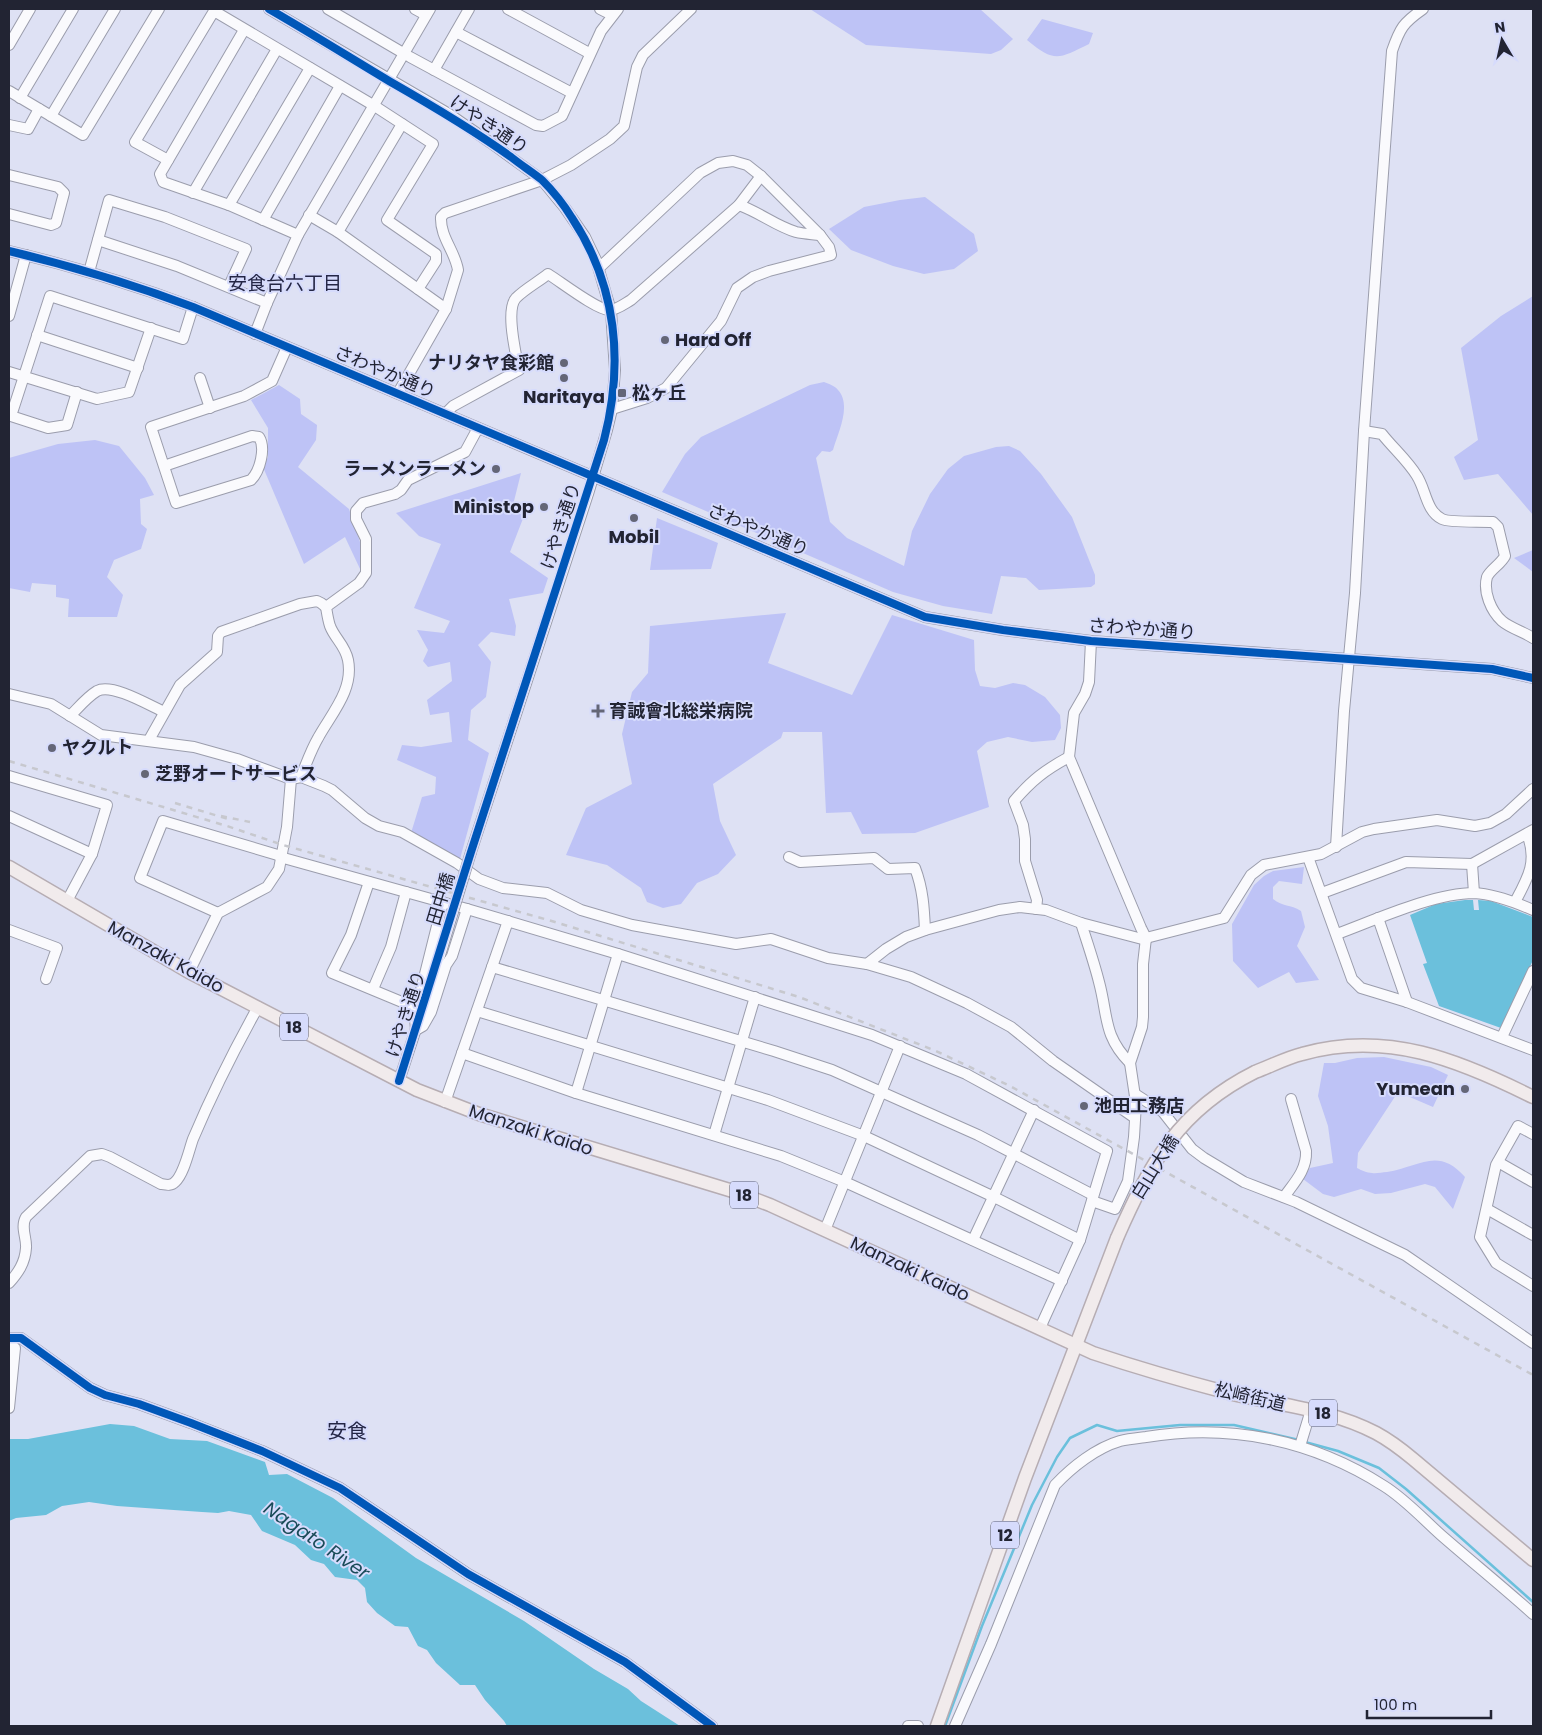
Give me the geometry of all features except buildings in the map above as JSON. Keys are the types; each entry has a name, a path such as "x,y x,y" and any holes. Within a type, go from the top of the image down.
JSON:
{"main road":[{"name":"Manzaki Kaido","path":"9,867 189,972 400,1081 446,1102 560,1140 736,1192 770,1205 1075,1344"},
{"name":"白山大橋","path":"1075,1344 1136,1195 1168,1142 1209,1101 1238,1081 1288,1058 1316,1051 1364,1046 1389,1047 1412,1049 1449,1060 1486,1074 1533,1097"},
{"name":"松崎街道","path":"1075,1344 1093,1353 1141,1369 1230,1393 1311,1410 1354,1423 1394,1444 1533,1560"},
{"name":"12","path":"937,1726 1075,1344"}],"street":[{"path":"9,45 30,9"},
{"path":"20,98 72,9"},
{"path":"51,116 115,9"},
{"path":"9,91 83,135 159,9"},
{"name":"けやき通り","path":"269,9 449,114 542,180 565,208 584,237 599,268 611,310 615,370 612,409 593,476 471,852"},
{"path":"328,9 404,54 536,125 543,126 562,116 589,53 601,31 615,12 600,9"},
{"path":"255,334 266,303 298,235 428,12 415,9"},
{"path":"434,70 469,9"},
{"path":"508,9 589,53"},
{"path":"398,393 446,309 458,270 457,263 442,232 442,217 445,213 542,180 571,165 610,139 624,126 637,67 644,55 691,9"},
{"path":"1336,846 1392,52 1397,34 1405,22 1423,9"},
{"path":"168,160 135,142 214,11 373,105 433,144 387,220 436,254 436,262 418,289"},
{"path":"244,30 160,174 163,182 228,205 298,235"},
{"path":"456,32 572,93"},
{"path":"192,193 277,49"},
{"path":"228,205 310,68"},
{"path":"263,220 340,86"},
{"path":"9,125 28,130 39,109"},
{"path":"338,232 402,124"},
{"path":"599,268 700,173 718,163 733,161 747,165 761,176 820,235 830,247 831,255 769,271 754,277 737,288 721,321 666,388 647,398 612,409"},
{"path":"9,175 58,186 64,193 58,219 52,225 9,214"},
{"path":"446,414 452,406 519,370 512,331 512,306 515,299 548,274 600,309 611,310 631,300 739,205 761,176"},
{"path":"89,272 109,200 165,217 246,249 229,286"},
{"path":"739,205 751,209 798,233 820,235"},
{"path":"309,215 338,232 446,309"},
{"path":"98,240 177,266 266,303"},
{"name":"さわやか通り","path":"9,251 140,287 193,307 925,617 1003,630 1091,641 1492,669 1533,678"},
{"path":"9,316 26,255"},
{"path":"77,392 67,425 48,428 11,416 50,296 183,339 193,307"},
{"path":"9,372 98,399 129,392 150,328"},
{"path":"38,335 138,368"},
{"path":"164,466 252,436 259,437 263,446 256,475 251,480 176,503 151,427 244,396 272,381 287,347"},
{"path":"200,378 210,408"},
{"path":"326,607 359,583 366,573 366,539 356,519 356,511 364,503 395,494 401,490 408,480 466,452 478,428"},
{"path":"1364,431 1382,434 1416,474 1432,510 1443,520 1450,522 1492,522 1498,527 1505,556 1502,562 1488,576 1486,594 1493,609 1502,621 1533,638"},
{"path":"149,740 180,685 217,652 218,636 221,632 300,604 317,601 326,607 330,627 344,646 349,672 344,695 296,778 279,869 267,887 218,913 189,972"},
{"path":"492,967 832,1070 978,1135 1115,1209 1128,1181 1134,1137 1135,1094 1130,1063 1142,1027 1143,964 1146,939 1069,757 1074,713 1085,694 1089,682 1091,641"},
{"path":"70,716 98,690 107,689 116,690 164,712"},
{"path":"9,694 51,704 101,735 194,746 332,790 359,813 379,826 402,832 457,863 479,879 503,888 548,893 581,910 632,925 736,944 772,939 828,958 866,964 911,977 967,1003 1011,1027 1053,1061 1135,1118"},
{"path":"1036,908 1037,900 1025,861 1023,825 1014,801 1043,772 1069,757"},
{"path":"9,776 107,805 92,854 67,901"},
{"path":"866,964 894,943 925,930 999,910 1020,907 1036,908 1080,923 1146,939 1224,918 1251,875 1258,868 1275,862 1321,854 1362,832 1374,829 1438,820 1475,826 1490,823 1506,814 1533,789"},
{"path":"9,816 92,854"},
{"path":"218,913 140,878 163,822 618,954 845,1026 900,1046 966,1074 1107,1151 1080,1240 1040,1328"},
{"path":"1322,893 1406,862 1472,864 1530,832 1532,850 1531,870 1515,902"},
{"name":"田中橋","path":"440,955 471,852"},
{"path":"789,857 800,862 874,858 888,869 915,868 924,900 925,930"},
{"path":"1308,857 1352,979 1358,986 1407,1002 1533,1050"},
{"path":"1472,864 1474,893"},
{"path":"369,882 354,928 332,973 414,1007"},
{"path":"373,989 391,947 406,892"},
{"path":"1337,934 1436,899 1474,893 1515,902 1533,910"},
{"path":"443,902 421,990 414,1007 416,1030 423,1026 432,1012 446,965 452,956 467,909"},
{"path":"1378,918 1407,1002"},
{"path":"446,1102 508,921"},
{"path":"1080,923 1099,983 1108,1031 1114,1045 1130,1063"},
{"path":"9,930 58,948 46,979"},
{"path":"576,1093 618,954"},
{"name":"けやき通り","path":"400,1081 440,955"},
{"path":"1502,1037 1533,971"},
{"path":"714,1135 755,997"},
{"path":"9,1283 19,1271 23,1262 26,1247 23,1222 26,1217 90,1156 102,1154 110,1157 161,1184 169,1185 175,1182 180,1175 193,1139 218,1086 258,1007"},
{"path":"477,1011 768,1100 864,1136 1080,1240"},
{"path":"825,1230 900,1046"},
{"path":"462,1053 576,1093 781,1156 845,1182 1062,1281"},
{"path":"1135,1094 1163,1112 1192,1148 1204,1158 1244,1182 1284,1197 1404,1255 1533,1343"},
{"path":"1284,1197 1303,1171 1306,1159 1291,1099"},
{"path":"973,1240 1034,1110"},
{"path":"1533,1134 1518,1126 1498,1162 1480,1237 1496,1263 1533,1286"},
{"path":"1498,1162 1533,1182"},
{"path":"1487,1209 1533,1235"},
{"path":"9,1338 21,1338 90,1388 200,1426 262,1451 340,1488 468,1574 625,1662 712,1726"},
{"path":"9,1408 12,1346 34,1347"},
{"path":"1301,1442 1311,1410"},
{"path":"955,1726 991,1644 1055,1485 1064,1475 1096,1452 1119,1441 1168,1433 1214,1431 1301,1442 1385,1486 1533,1614"},
{"path":"908,1726 918,1726"}],"shaded area":[{"path":"810,9 980,9 1013,39 1001,50 991,54 866,45"},
{"path":"1042,19 1093,33 1089,44 1063,55 1057,56 1044,52 1027,40"},
{"path":"925,197 974,234 978,251 954,269 924,274 893,266 851,250 829,229 864,207"},
{"path":"1533,296 1533,515 1498,474 1464,480 1454,457 1478,440 1461,348 1501,316"},
{"path":"824,382 838,390 844,403 844,411 833,450 830,452 822,451 816,458 830,522 847,538 904,566 912,531 930,494 948,469 964,456 996,447 1009,446 1020,451 1041,474 1072,517 1095,575 1095,584 1091,587 1039,590 1026,578 1001,576 992,614 943,606 893,592 662,492 685,454 701,437 810,385"},
{"path":"279,385 300,399 301,414 317,425 316,440 298,467 349,509 360,542 361,571 345,537 304,564 263,467 268,457 268,428 251,400"},
{"path":"95,440 119,446 145,478 154,495 140,499 141,524 147,529 141,549 114,560 107,577 123,595 117,617 68,617 69,599 56,597 56,585 32,583 30,592 9,588 9,458 58,444"},
{"path":"521,473 512,509 524,516 510,552 548,578 543,593 509,599 516,626 515,636 491,632 478,645 491,662 486,697 471,710 468,740 489,753 460,859 411,833 422,797 435,794 436,777 397,760 402,745 421,747 452,742 449,712 430,715 427,700 452,681 450,662 428,667 423,661 428,650 417,630 444,633 450,621 414,608 441,544 419,536 396,513"},
{"path":"657,518 718,543 711,569 650,570"},
{"path":"1533,550 1533,572 1514,558"},
{"path":"786,613 768,663 852,695 892,615 974,640 975,670 980,686 995,688 1013,683 1025,685 1045,697 1060,715 1061,728 1055,740 1032,742 1008,737 987,742 977,751 989,807 915,833 862,834 851,812 826,813 822,732 783,732 781,738 713,784 720,821 736,855 718,874 697,883 681,904 663,908 647,902 641,888 607,865 566,855 586,808 632,784 622,734 632,692 648,673 650,626"},
{"path":"1304,867 1302,884 1279,881 1273,887 1273,899 1301,911 1305,927 1297,946 1319,980 1296,983 1289,972 1258,988 1233,961 1232,924 1254,885 1264,876 1273,871"},
{"path":"1384,1057 1431,1067 1448,1075 1433,1107 1398,1092 1358,1153 1357,1168 1375,1173 1398,1170 1428,1161 1446,1162 1465,1177 1453,1209 1435,1187 1425,1184 1391,1193 1375,1194 1361,1189 1334,1197 1323,1194 1303,1179 1310,1168 1333,1163 1328,1126 1318,1096 1324,1063 1335,1063 1357,1058"}],"water":[{"path":"1473,900 1474,910 1479,910 1478,900 1491,901 1533,917 1533,960 1501,1028 1439,1006 1423,964 1427,963 1410,915 1436,904"},
{"name":"Nagato River","path":"110,1424 134,1426 170,1439 207,1441 265,1462 269,1475 287,1474 333,1498 416,1558 524,1621 594,1669 628,1689 641,1701 680,1726 507,1726 475,1685 460,1685 436,1663 427,1650 418,1646 408,1627 395,1626 377,1613 367,1602 365,1588 357,1580 335,1577 324,1564 311,1560 295,1545 262,1531 251,1515 229,1511 218,1513 202,1512 117,1506 89,1502 62,1506 46,1515 16,1518 9,1521 9,1439 28,1439"}],"waterway":[{"path":"945,1726 982,1626 1032,1505 1057,1457 1070,1438 1097,1425 1117,1431 1180,1425 1234,1425 1299,1440"},
{"path":"1305,1442 1338,1451 1379,1468 1406,1489 1533,1602"}],"railway":[{"path":"9,761 227,826 283,845 555,922 799,997 936,1051 1010,1086 1533,1375"},
{"path":"175,803 228,819"},
{"path":"221,816 250,822"}],"cycle path":[{"path":"269,9 436,108 542,180 565,208 587,244 599,271 607,298 612,326 615,354 614,382 604,440 399,1081"},
{"path":"9,251 102,276 193,307 925,617 1003,630 1091,641 1492,669 1533,678"},
{"path":"9,1338 21,1338 90,1388 105,1395 139,1404 262,1451 340,1488 468,1574 625,1662 712,1726"}],"place":[{"name":"Hard Off","path":"665,340"},
{"name":"ナリタヤ食彩館","path":"564,363"},
{"name":"Naritaya","path":"564,378"},
{"name":"松ヶ丘","path":"622,393"},
{"name":"ラーメンラーメン","path":"496,469"},
{"name":"Ministop","path":"544,507"},
{"name":"Mobil","path":"634,518"},
{"name":"育誠會北総栄病院","path":"598,711"},
{"name":"ヤクルト","path":"52,748"},
{"name":"芝野オートサービス","path":"145,774"},
{"name":"Yumean","path":"1465,1089"},
{"name":"池田工務店","path":"1084,1106"}],"district":[{"name":"安食台六丁目","path":"285,283"},
{"name":"安食","path":"347,1431"}]}
